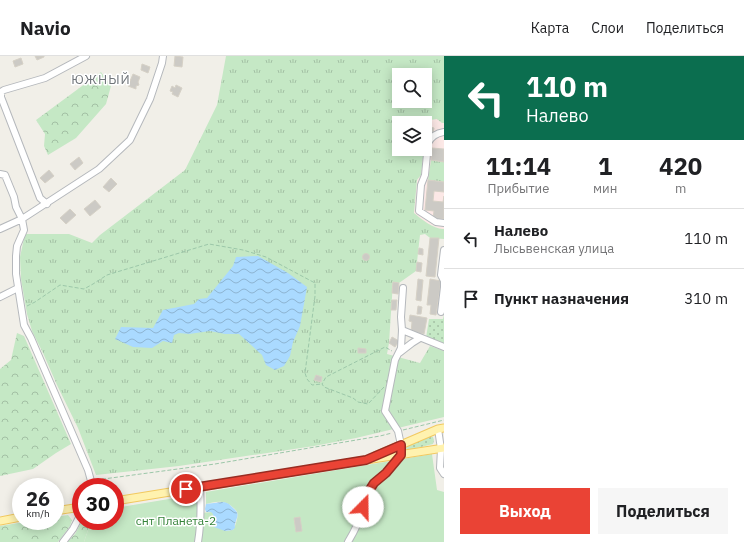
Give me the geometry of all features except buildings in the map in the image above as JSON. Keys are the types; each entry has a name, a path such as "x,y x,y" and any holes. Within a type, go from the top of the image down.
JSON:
{"main road":[{"path":"366,460 441,428"},
{"path":"124,500 443,449"},
{"path":"0,521 12,519"}],"street":[{"path":"47,204 40,198 1,97 1,92 45,78 86,56"},
{"path":"0,229 22,219 47,204 100,169 130,140 150,99 163,56"},
{"path":"444,132 440,132 434,136 428,143 425,175 421,185 419,211 436,222 444,223"},
{"path":"0,174 6,176 8,180 14,196 16,208 22,219 24,230 17,246 16,256 16,274 24,325 88,470 89,478"},
{"path":"440,312 444,281 441,275 444,250"},
{"path":"0,297 18,288"},
{"path":"348,542 357,524 367,494 374,483 395,463 401,455 401,445 398,431 385,411 398,353 401,348 403,288"},
{"path":"402,330 444,347"},
{"path":"398,353 420,338"},
{"path":"441,428 443,449 440,468 444,474"},
{"path":"198,542 201,513 200,487"},
{"path":"63,542 73,530"}],"path":[{"path":"22,309 60,285 84,288 107,275 209,244 242,250 266,257 315,283 315,296 305,373 307,379 312,384 322,384 324,387 353,398 358,402 368,404 392,377"},
{"path":"322,384 326,377 384,347 398,353"},
{"path":"124,478 380,436 444,420"}],"shaded area":[{"path":"437,119 444,123 444,162 428,180 444,182 444,229 427,223 414,213 417,180 421,175 423,156 432,156 432,120"}],"green space":[{"path":"226,56 444,56 444,123 437,119 432,120 432,116 392,116 392,156 423,156 421,175 417,180 414,213 432,226 444,229 444,239 430,238 425,234 420,235 416,271 399,283 393,282 387,354 420,363 430,346 444,351 444,417 356,438 314,446 179,466 96,475 78,428 32,331 27,314 21,279 20,257 25,234 69,234 92,243 100,235 185,170 217,105"},
{"path":"101,72 111,86 106,104 76,138 48,155 44,146 45,134 36,120"},
{"path":"431,160 444,162 444,182 428,180"},
{"path":"444,315 444,344 426,338 429,319 443,319"},
{"path":"17,333 24,336 71,444 33,469 0,476 0,369 11,360"},
{"path":"429,436 433,437 433,444 405,450 405,446"},
{"name":"снт Планета-2","path":"432,454 437,490 444,492 444,542 84,542 88,530 124,530 124,506 199,494 200,513 212,512 214,514 214,520 225,531 233,530 237,519 236,510 224,502 206,504 206,492"},
{"path":"68,515 72,520 70,526 58,542 0,542 0,526 12,524 12,530 64,530 64,516"},
{"path":"77,530 88,530 84,542 67,542"}],"water":[{"path":"258,256 288,273 307,287 300,326 293,342 290,356 284,366 275,370 266,365 262,355 239,334 225,334 210,331 189,334 179,333 174,335 172,343 163,341 152,348 133,347 115,339 121,327 153,328 163,310 194,304 199,299 207,298 233,266 236,257"},
{"path":"222,502 229,504 237,513 235,527 233,530 225,531 214,527 213,514 211,512 206,512 206,504"}],"district":[{"name":"ЮЖНЫЙ","path":"101,79"}],"route":[{"path":"186,489 366,460 401,445 401,455 386,473 374,483 367,494 363,507"}]}
